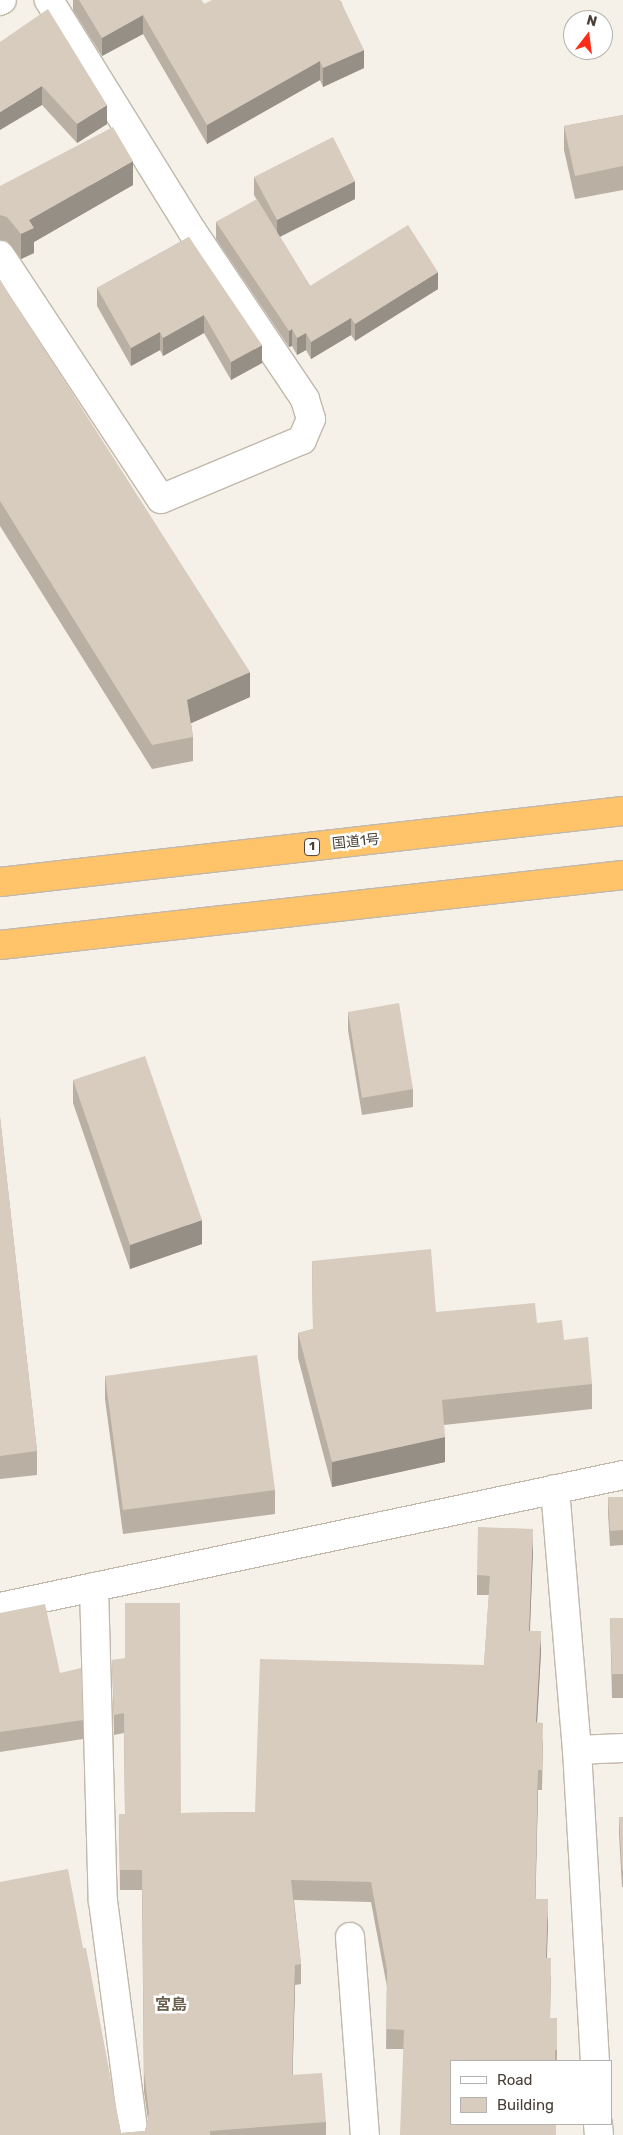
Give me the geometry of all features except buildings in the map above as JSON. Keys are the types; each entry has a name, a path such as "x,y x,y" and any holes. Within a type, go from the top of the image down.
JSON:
{"highway":[{"name":"国道1号","path":"0,882 623,811"},
{"path":"0,945 623,875"}],"street":[{"path":"0,255 161,499 302,440 311,419 305,399 192,231 50,0"},
{"path":"0,1607 623,1475"},
{"path":"555,1488 577,1750 594,2060"},
{"path":"94,1587 104,1901 134,2135"},
{"path":"577,1750 623,1748"},
{"path":"350,1937 365,2135"}],"district":[{"name":"宮島","path":"171,2005"}]}
